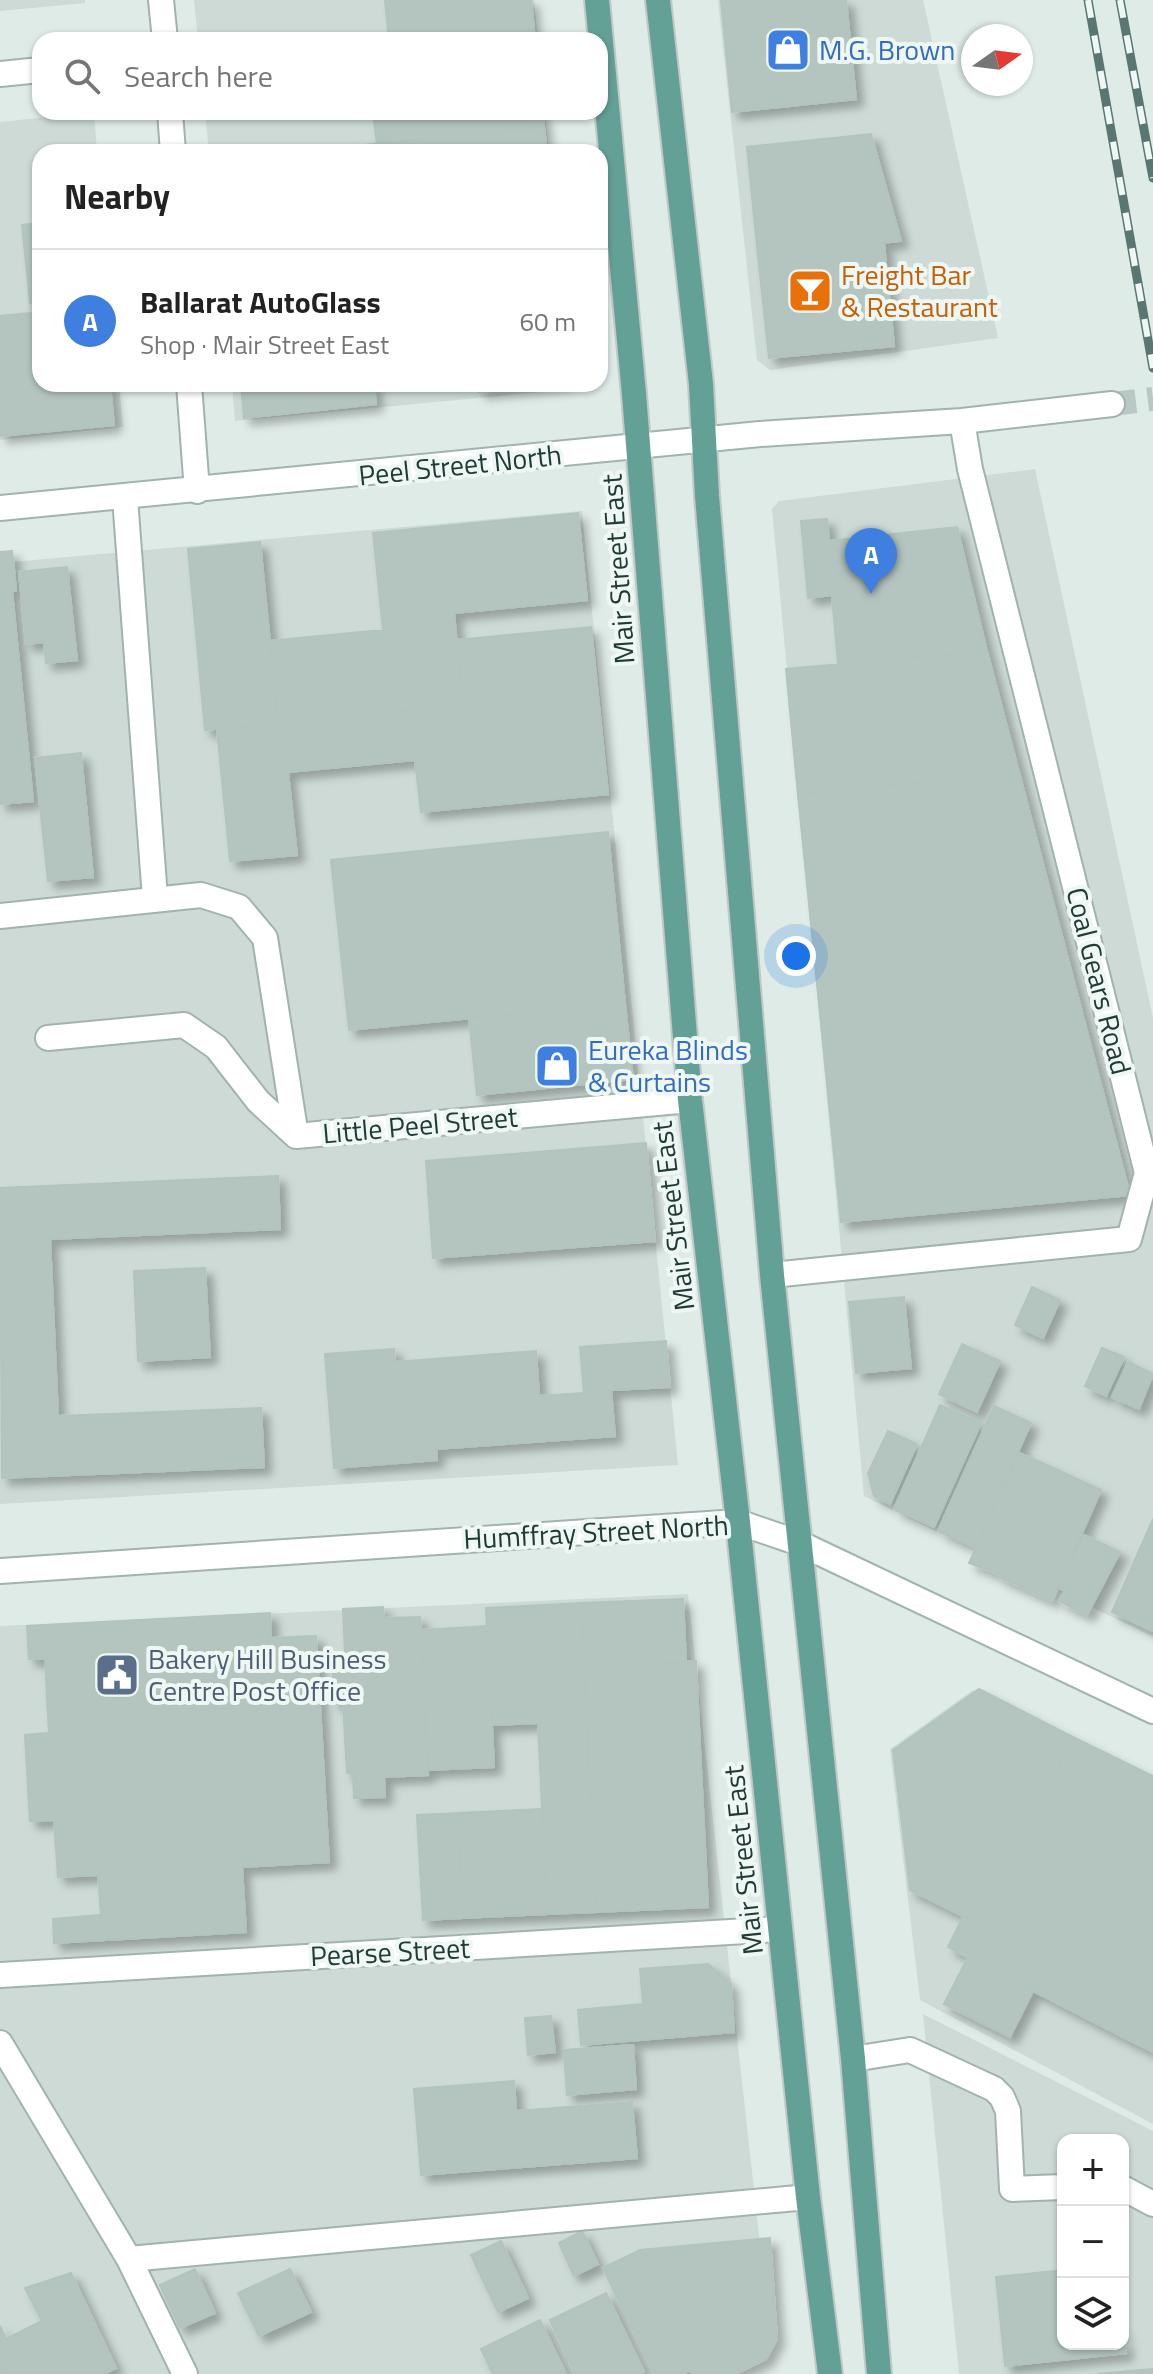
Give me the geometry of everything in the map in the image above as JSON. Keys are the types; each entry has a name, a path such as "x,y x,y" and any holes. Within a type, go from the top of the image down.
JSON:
{"main road":[{"name":"Mair Street East","path":"597,0 600,32"},
{"path":"658,0 701,384 707,496 772,1275 853,2059 879,2374"},
{"name":"Mair Street East","path":"608,120 638,446 690,1100 738,1522 808,2197 830,2374"}],"street":[{"path":"161,0 164,32"},
{"path":"0,74 32,71"},
{"path":"171,120 172,144"},
{"path":"190,392 197,491"},
{"name":"Peel Street North","path":"0,508 760,434 962,421 1112,404"},
{"name":"Coal Gears Road","path":"772,1275 1129,1239 1147,1173 970,469 962,421"},
{"path":"125,498 155,898"},
{"name":"Little Peel Street","path":"0,916 201,895 239,907 265,938 296,1136 690,1100"},
{"path":"48,1038 184,1025 216,1047 258,1101 296,1136"},
{"name":"Humffray Street North","path":"0,1571 738,1522 799,1543 1153,1711"},
{"name":"Pearse Street","path":"0,1975 780,1929"},
{"path":"0,2043 129,2259 185,2374"},
{"path":"853,2059 910,2050 989,2085 1002,2097 1008,2111 1012,2189 1057,2187"},
{"path":"1129,2191 1153,2204"},
{"path":"129,2259 808,2197"}],"shaded area":[{"path":"0,0 85,0 85,3 0,11"},
{"path":"194,0 534,0 537,32 197,32"},
{"path":"718,0 923,0 998,338 770,370 757,360"},
{"path":"32,119 95,120 96,144 32,144 32,392 120,392 123,427 0,440 0,122"},
{"path":"206,120 546,120 548,144 208,144"},
{"path":"233,392 540,392 235,421"},
{"path":"1035,469 1153,1018 1153,1637 864,1496 772,509 779,501"},
{"path":"582,511 678,1465 0,1504 0,563"},
{"path":"688,1594 771,2343 704,2374 0,2374 0,1626"},
{"path":"973,1690 1153,1779 1153,2124 920,2000 890,1749"},
{"path":"923,2014 1153,2131 1153,2374 959,2374"}],"building":[{"path":"385,0 531,0 534,32 388,32"},
{"name":"M.G. Brown","path":"721,0 846,0 856,99 732,112"},
{"path":"374,120 543,120 544,127 377,144"},
{"path":"544,127 546,144 374,144"},
{"path":"871,134 901,241 758,256 747,147"},
{"path":"32,224 32,303 30,303 22,225"},
{"path":"884,243 894,346 769,358 758,256"},
{"path":"32,313 32,392 111,392 114,425 0,436 0,316"},
{"path":"242,392 375,392 376,404 244,418"},
{"path":"578,513 587,600 454,613 455,623 383,630 373,533"},
{"path":"827,519 829,541 957,527 987,651 838,664 832,595 808,598 801,521"},
{"path":"260,542 278,723 205,730 188,549"},
{"path":"12,551 14,569 0,571 0,552"},
{"path":"67,567 77,660 46,663 44,642 26,644 19,572"},
{"path":"14,569 16,591 12,591 33,801 0,804 0,571"},
{"path":"455,623 463,705 278,723 269,641"},
{"path":"591,627 608,794 421,812 415,760 288,772 297,855 230,861 217,729 463,705 457,640"},
{"path":"987,651 1019,772 798,795 786,669"},
{"path":"81,753 93,877 48,881 35,758"},
{"path":"1019,772 1130,1195 841,1222 798,795"},
{"path":"608,832 625,1003 349,1030 331,860"},
{"path":"625,1003 633,1079 477,1095 469,1018"},
{"path":"646,1143 655,1241 433,1258 426,1161"},
{"path":"278,1176 280,1229 50,1239 58,1416 261,1408 264,1467 2,1478 0,1188"},
{"path":"205,1268 210,1357 138,1361 134,1271"},
{"path":"1032,1287 1060,1300 1043,1338 1015,1325"},
{"path":"904,1297 911,1368 856,1373 849,1302"},
{"path":"666,1341 670,1387 611,1390 615,1436 436,1449 437,1460 334,1468 325,1354 394,1349 395,1362 536,1351 539,1396 584,1393 580,1347"},
{"path":"962,1344 1000,1361 977,1412 939,1394"},
{"path":"1102,1348 1124,1357 1106,1396 1085,1386"},
{"path":"1128,1362 1153,1374 1139,1409 1112,1397"},
{"path":"940,1405 981,1423 934,1527 894,1509"},
{"path":"994,1406 1031,1423 975,1548 938,1531"},
{"path":"888,1431 917,1444 890,1504 874,1496 868,1473"},
{"path":"1019,1453 1049,1466 1000,1575 969,1563"},
{"path":"1049,1466 1101,1490 1052,1601 999,1577"},
{"path":"1153,1519 1153,1631 1112,1612"},
{"path":"1084,1535 1120,1552 1087,1615 1059,1601 1065,1591 1058,1588"},
{"path":"683,1599 686,1662 585,1667 581,1603"},
{"path":"581,1603 587,1721 492,1725 486,1608"},
{"path":"383,1607 384,1618 420,1617 428,1775 384,1777 385,1797 354,1798 353,1774 347,1773 343,1703 334,1703 332,1654 345,1653 343,1609"},
{"path":"270,1613 271,1638 316,1636 329,1862 242,1867 246,1932 54,1943 53,1919 101,1915 98,1875 58,1877 54,1820 30,1821 25,1735 49,1733 45,1659 29,1659 27,1626"},
{"path":"487,1626 494,1767 428,1770 421,1630"},
{"path":"696,1661 700,1748 588,1753 585,1667"},
{"path":"979,1689 1073,1737 981,1925 910,1890 893,1750"},
{"path":"587,1721 596,1912 547,1914 538,1723"},
{"path":"1073,1737 1153,1776 1153,1793 1049,1999 1033,1991 1010,2037 944,2004 968,1957 948,1947 964,1915 981,1925"},
{"path":"700,1748 708,1907 596,1912 588,1753"},
{"path":"1153,1793 1153,1969 1119,2035 1049,1999"},
{"path":"543,1809 547,1914 462,1918 458,1813"},
{"path":"458,1813 462,1918 423,1920 417,1815"},
{"path":"708,1964 731,1984 734,2032 581,2045 578,2010 643,2004 640,1969"},
{"path":"1151,1973 1153,1975 1153,2052 1119,2035"},
{"path":"551,2016 555,2052 528,2055 525,2018"},
{"path":"633,2045 636,2089 567,2095 564,2050"},
{"path":"514,2081 516,2111 632,2102 637,2158 421,2175 414,2089"},
{"path":"582,2231 598,2264 574,2276 559,2243"},
{"path":"770,2238 777,2339 766,2359 735,2374 692,2374 691,2370 683,2374 654,2374 603,2268 640,2250"},
{"path":"501,2241 528,2298 498,2312 471,2255"},
{"path":"195,2269 215,2313 180,2328 160,2285"},
{"path":"290,2269 311,2312 259,2336 238,2293"},
{"path":"1057,2271 1057,2350 1126,2350 1126,2353 1005,2366 996,2277"},
{"path":"71,2273 116,2368 104,2374 0,2374 0,2326 6,2339 42,2321 25,2288"},
{"path":"606,2293 644,2372 641,2374 575,2374 550,2320"},
{"path":"540,2320 566,2374 493,2374 481,2349"},
{"path":"1153,2369 1153,2374 1097,2374 1129,2371"}],"tunnel":[{"path":"1112,404 1153,399"}],"railway":[{"path":"1088,0 1153,368"},
{"path":"1120,0 1153,178"}],"place":[{"name":"M.G. Brown","path":"788,50"},
{"name":"Freight Bar & Restaurant","path":"810,291"},
{"name":"Ballarat AutoGlass","path":"871,594"},
{"name":"Eureka Blinds & Curtains","path":"557,1066"},
{"name":"Bakery Hill Business Centre Post Office","path":"117,1675"}]}
